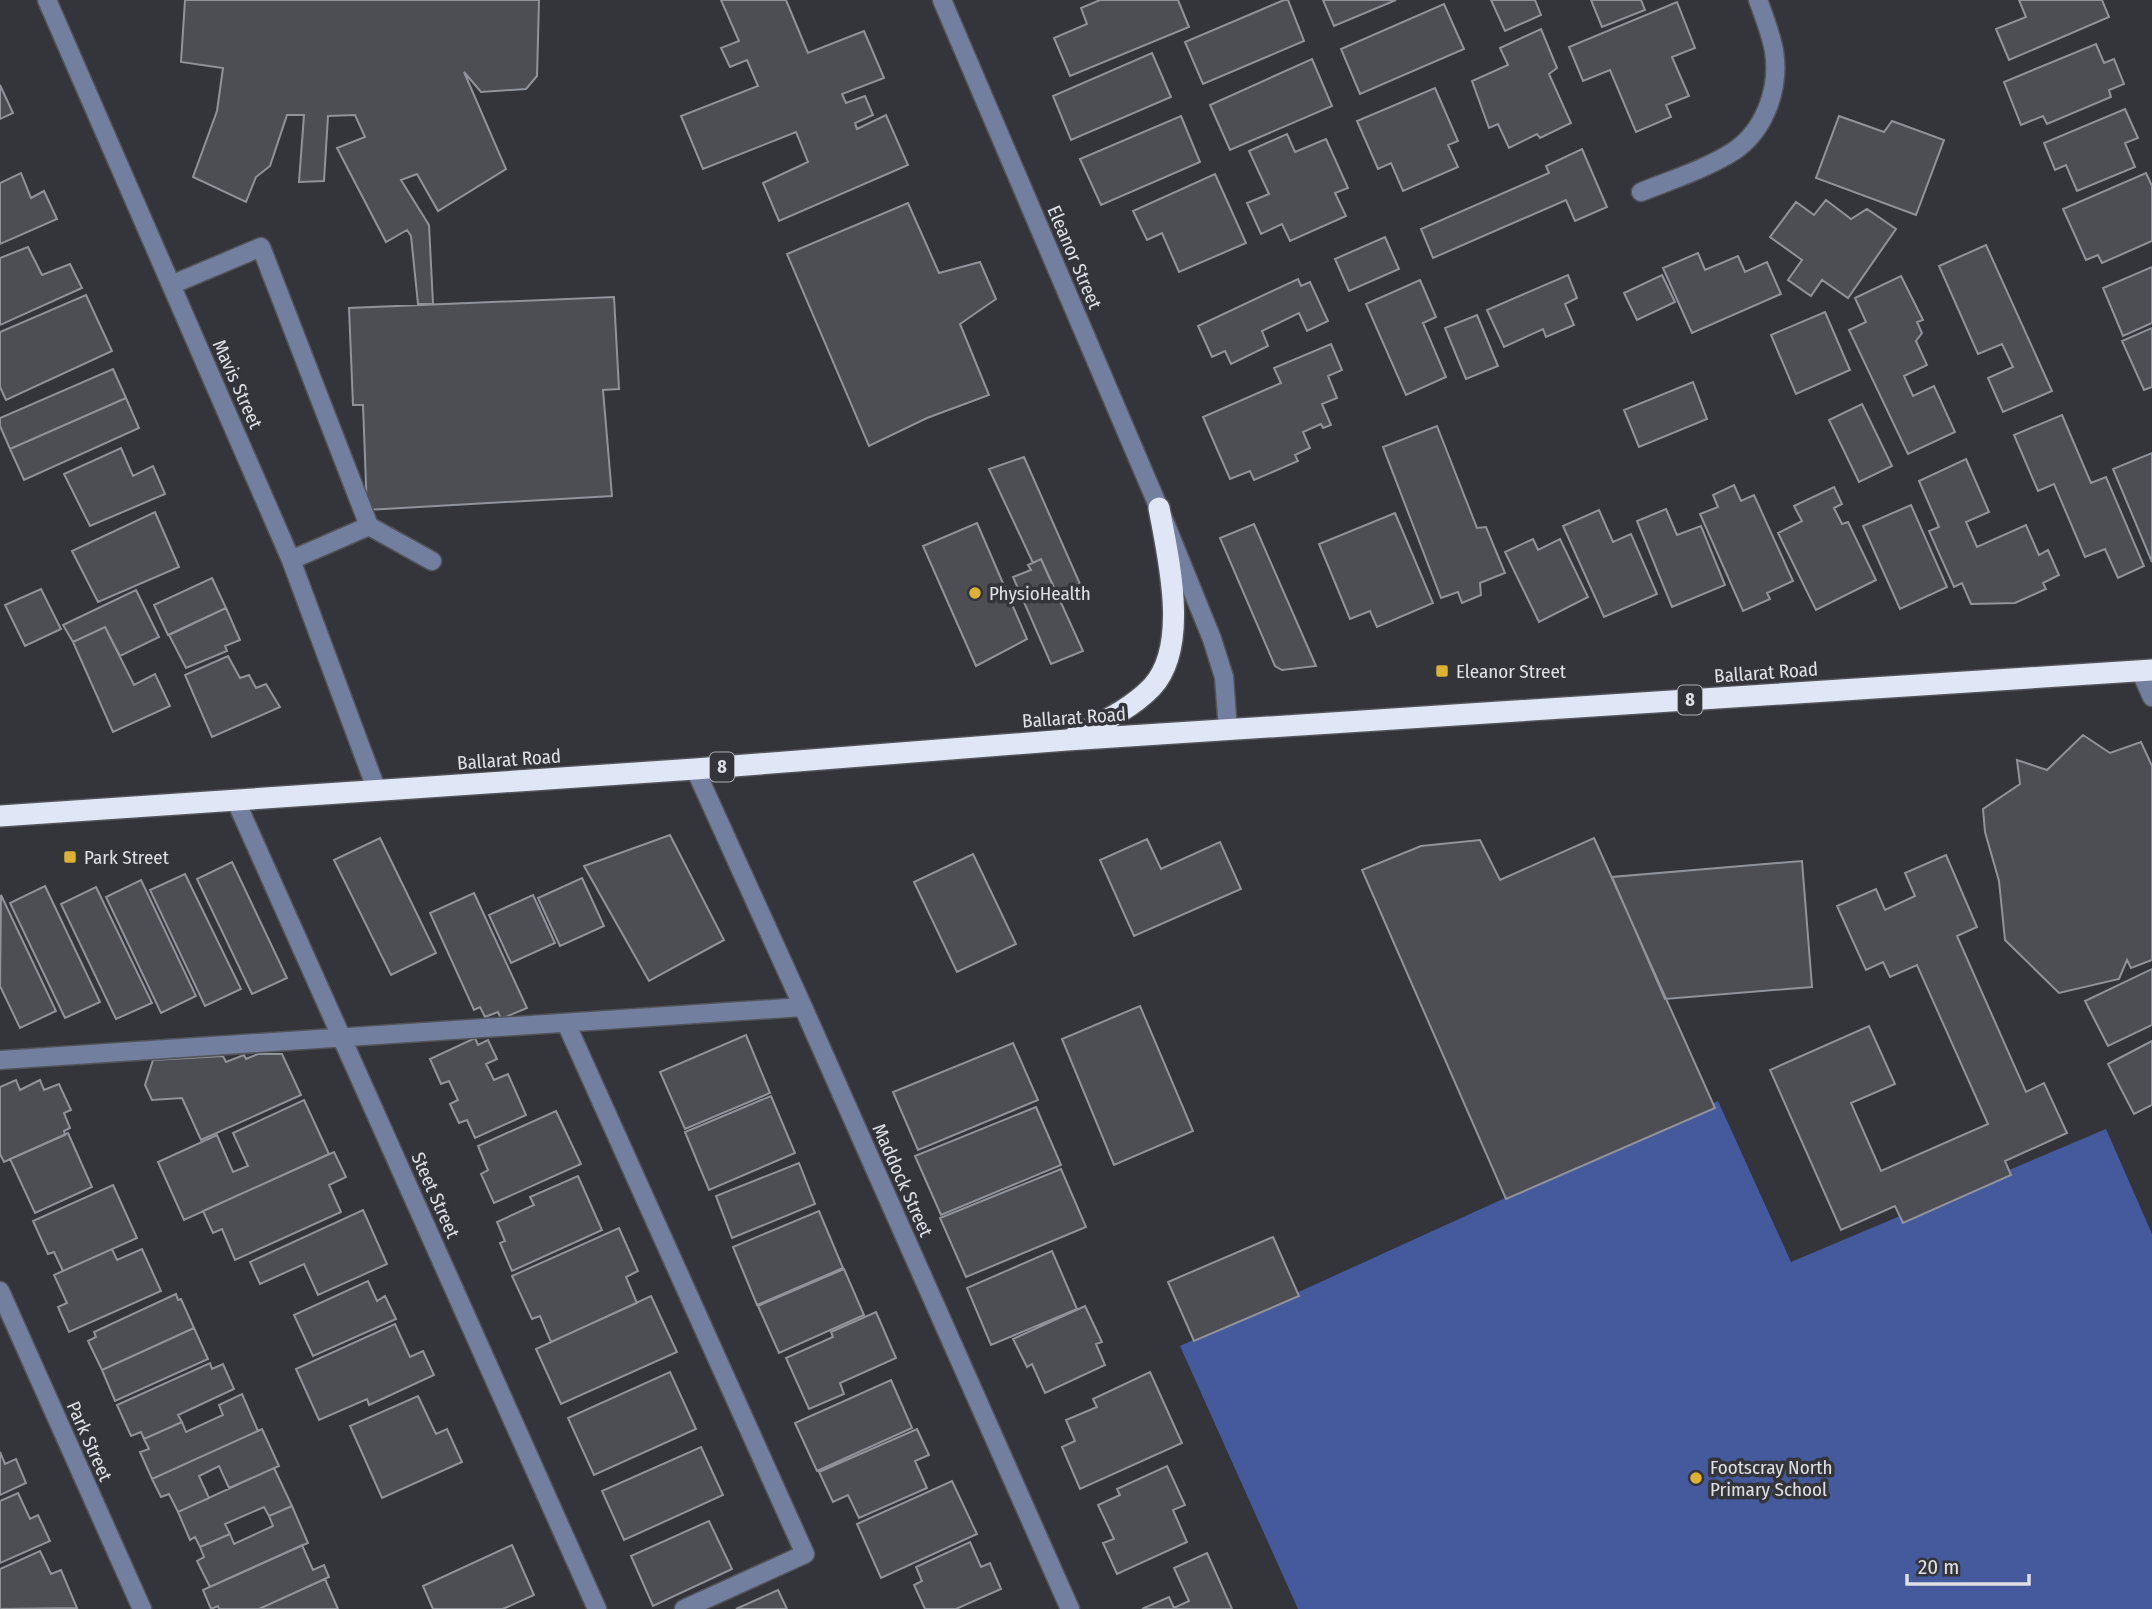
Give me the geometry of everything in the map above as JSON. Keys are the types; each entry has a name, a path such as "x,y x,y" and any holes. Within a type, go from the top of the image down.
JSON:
{"highway":[{"path":"1067,740 1126,709 1154,685 1170,656 1173,625 1171,588 1159,508"},
{"name":"Ballarat Road","path":"0,817 695,769 1067,740 2146,670"}],"street":[{"name":"Mavis Street","path":"47,0 291,560 377,791"},
{"name":"Eleanor Street","path":"942,0 1159,508 1220,662 1224,677 1228,730"},
{"path":"1641,192 1715,161 1736,149 1762,120 1770,102 1774,51 1758,0"},
{"path":"171,285 261,247 369,526 432,561"},
{"path":"291,560 369,526"},
{"path":"2146,670 2152,697"},
{"name":"Maddock Street","path":"695,769 1070,1609"},
{"name":"Steet Street","path":"235,799 597,1609"},
{"path":"0,1060 803,1007"},
{"path":"566,1023 805,1554 684,1609"},
{"name":"Park Street","path":"0,1291 142,1609"}],"shaded area":[{"name":"Footscray North Primary School","path":"1718,1101 1791,1262 2106,1129 2152,1234 2152,1609 1298,1609 1180,1346"}],"building":[{"path":"185,0 539,0 537,76 526,89 481,92 464,72 506,169 438,211 417,174 401,180 429,225 433,304 418,304 411,236 407,230 386,242 337,148 365,137 355,115 328,116 324,181 299,182 304,115 287,115 270,166 256,177 246,202 193,177 217,111 223,68 181,62"},
{"path":"721,0 786,0 808,53 864,31 884,78 842,94 846,103 865,96 873,115 855,123 857,129 886,115 908,165 779,221 763,183 808,162 796,132 703,169 681,116 758,86 747,60 730,67 721,48 739,41"},
{"path":"1100,0 1178,0 1189,27 1070,76 1054,38 1087,24 1081,8"},
{"path":"1288,0 1304,41 1203,84 1185,42"},
{"path":"1323,0 1396,0 1334,26"},
{"path":"1491,0 1535,0 1541,15 1505,31"},
{"path":"1591,0 1641,0 1645,10 1602,27"},
{"path":"2019,0 2102,0 2109,17 2009,60 1996,29 2026,17"},
{"path":"1677,2 1695,48 1672,57 1689,96 1666,105 1671,117 1636,132 1610,70 1583,81 1569,47"},
{"path":"1444,4 1464,49 1360,94 1341,49"},
{"path":"1541,29 1557,68 1549,74 1571,123 1540,138 1537,134 1509,148 1498,124 1489,128 1472,81 1508,65 1500,48"},
{"path":"2096,44 2104,63 2114,59 2124,84 2109,90 2111,97 2047,124 2043,116 2021,125 2004,82"},
{"path":"1152,53 1171,97 1071,140 1053,96"},
{"path":"1312,59 1332,106 1230,150 1210,105"},
{"path":"0,85 13,113 0,119"},
{"path":"1435,88 1458,141 1448,145 1458,167 1403,191 1391,163 1378,169 1357,121"},
{"path":"2125,109 2138,138 2125,143 2135,167 2077,191 2066,165 2055,170 2044,143"},
{"path":"1181,116 1200,162 1101,205 1080,159"},
{"path":"1839,116 1884,132 1892,121 1944,140 1916,215 1816,178"},
{"path":"1287,134 1295,152 1326,139 1348,188 1335,193 1346,216 1290,241 1282,224 1261,234 1247,203 1269,194 1249,151"},
{"path":"1582,149 1607,207 1575,221 1566,200 1433,258 1421,229 1549,173 1546,166"},
{"path":"21,173 31,198 44,191 57,219 0,244 0,183"},
{"path":"2146,173 2152,186 2152,241 2102,263 2098,255 2086,260 2063,209"},
{"path":"1215,174 1246,243 1179,272 1162,233 1147,240 1133,211"},
{"path":"1826,200 1851,219 1867,209 1896,229 1848,298 1822,280 1811,296 1788,280 1802,260 1770,237 1796,202 1814,215"},
{"path":"908,203 939,273 980,262 996,299 960,324 989,395 927,418 869,446 787,254"},
{"path":"1385,237 1399,269 1349,291 1335,259"},
{"path":"1986,245 2052,391 2003,412 1988,378 2013,367 2002,344 1978,354 1939,266"},
{"path":"28,247 42,275 70,264 82,288 0,325 0,258"},
{"path":"1698,253 1705,270 1738,256 1745,272 1767,262 1781,294 1692,333 1663,268"},
{"path":"2152,267 2152,323 2123,336 2103,288"},
{"path":"1568,275 1577,298 1565,304 1574,325 1546,337 1543,329 1504,347 1487,310"},
{"path":"1662,275 1675,302 1637,320 1624,293"},
{"path":"1901,276 1923,320 1917,322 1922,333 1916,341 1927,365 1904,376 1913,396 1934,386 1955,432 1908,454 1849,330 1866,322 1855,298"},
{"path":"1298,279 1301,286 1310,282 1328,321 1307,331 1299,313 1262,331 1268,346 1231,364 1225,351 1212,357 1198,326"},
{"path":"1420,280 1436,317 1423,323 1446,377 1406,395 1366,304"},
{"path":"86,295 112,351 6,400 0,387 0,332"},
{"path":"614,297 619,389 603,390 612,496 367,510 363,405 353,405 349,308"},
{"path":"1825,312 1850,370 1796,394 1771,335"},
{"path":"1477,315 1498,366 1466,379 1445,328"},
{"path":"2152,328 2152,387 2144,390 2122,341"},
{"path":"1331,344 1342,370 1328,376 1337,398 1322,404 1331,425 1323,428 1321,424 1303,432 1310,448 1295,455 1298,461 1254,480 1250,471 1230,479 1203,417 1281,383 1274,368"},
{"path":"113,369 126,398 10,449 0,426 0,418"},
{"path":"1693,382 1707,419 1639,447 1624,410"},
{"path":"126,398 139,428 24,480 10,449"},
{"path":"1862,404 1892,466 1859,482 1829,420"},
{"path":"2062,415 2091,483 2106,477 2144,566 2118,578 2105,549 2085,557 2054,484 2038,491 2014,435"},
{"path":"1437,426 1477,528 1486,527 1505,573 1480,583 1481,595 1462,603 1458,592 1441,598 1383,447"},
{"path":"121,448 133,476 153,466 165,494 90,526 64,474"},
{"path":"2152,453 2152,562 2113,469"},
{"path":"1024,457 1080,584 1056,593 1041,559 1033,563 989,469"},
{"path":"1966,459 1989,512 1966,522 1977,547 2026,525 2039,555 2048,550 2059,575 2043,583 2046,589 2015,603 1971,604 1962,583 1954,587 1929,531 1939,527 1919,481"},
{"path":"1734,485 1741,501 1754,495 1793,581 1767,593 1770,599 1743,611 1700,514 1718,507 1713,495"},
{"path":"1834,487 1842,504 1834,508 1842,524 1848,522 1876,580 1816,610 1778,533 1802,521 1794,506"},
{"path":"1911,505 1947,587 1900,609 1863,526"},
{"path":"1666,509 1677,535 1701,526 1725,585 1672,607 1637,521"},
{"path":"1599,510 1613,542 1631,534 1657,594 1604,617 1563,526"},
{"path":"155,512 179,567 98,602 72,551"},
{"path":"1395,513 1433,603 1377,627 1370,611 1350,619 1319,544"},
{"name":"PhysioHealth","path":"977,523 1027,639 976,666 923,546"},
{"path":"1254,524 1316,666 1282,670 1275,666 1220,538"},
{"path":"1533,539 1538,550 1560,539 1588,597 1539,622 1505,552"},
{"path":"1041,559 1083,651 1051,664 1013,577 1031,570 1028,565"},
{"path":"212,578 226,608 168,635 154,605"},
{"path":"41,589 61,629 25,646 5,605"},
{"path":"136,590 159,637 120,656 105,627 73,642 63,625"},
{"path":"226,608 240,640 225,646 227,651 186,668 169,635"},
{"path":"105,627 134,685 155,674 170,706 113,732 73,642"},
{"path":"228,656 240,678 249,675 256,688 266,684 280,707 212,737 185,675"},
{"path":"2083,735 2110,753 2141,742 2152,766 2152,960 2131,968 2127,960 2119,979 2059,993 2005,940 1999,881 1985,832 1983,809 2020,784 2017,760 2047,770"},
{"path":"670,835 724,940 649,981 584,866"},
{"path":"380,838 436,953 391,975 334,860"},
{"path":"1594,838 1715,1108 1506,1199 1362,870 1421,846 1480,840 1500,880"},
{"path":"1147,839 1161,869 1220,842 1241,889 1134,936 1100,860"},
{"path":"973,854 1016,944 957,972 914,882"},
{"path":"1946,855 1977,927 1957,936 2026,1092 2044,1083 2067,1133 2005,1161 2011,1175 1903,1223 1895,1206 1841,1230 1770,1070 1869,1026 1895,1084 1851,1103 1881,1171 1988,1124 1917,965 1890,977 1883,962 1866,970 1837,906 1876,889 1885,910 1915,896 1905,873"},
{"path":"1802,861 1812,987 1665,999 1612,877"},
{"path":"232,862 287,978 252,994 197,879"},
{"path":"185,874 241,989 205,1006 150,890"},
{"path":"582,878 604,926 560,946 538,898"},
{"path":"141,880 196,996 161,1013 106,897"},
{"path":"45,886 100,1002 65,1018 10,903"},
{"path":"96,887 152,1003 116,1019 61,904"},
{"path":"474,893 527,1008 501,1019 498,1012 485,1017 480,1007 474,1010 430,913"},
{"path":"1,895 56,1011 20,1028 0,986"},
{"path":"533,895 555,943 511,963 489,915"},
{"path":"2152,969 2152,1025 2108,1046 2085,1001"},
{"path":"1140,1006 1193,1131 1114,1165 1062,1039"},
{"path":"746,1035 770,1093 685,1129 660,1072"},
{"path":"475,1038 478,1045 488,1040 497,1059 486,1064 494,1080 508,1074 526,1115 475,1138 467,1120 459,1123 450,1104 458,1100 449,1081 441,1084 430,1059"},
{"path":"2152,1041 2152,1105 2134,1114 2108,1064"},
{"path":"1013,1043 1038,1100 918,1150 893,1092"},
{"path":"258,1054 282,1054 301,1095 201,1140 182,1098 152,1100 145,1085 153,1060 223,1056 226,1062 244,1055 246,1059"},
{"path":"16,1080 20,1090 40,1080 44,1090 59,1084 71,1110 64,1113 70,1128 64,1131 65,1135 4,1162 0,1154 0,1087"},
{"path":"771,1096 795,1153 709,1190 685,1132"},
{"path":"304,1100 329,1154 184,1220 158,1162 217,1135 233,1172 248,1166 233,1133"},
{"path":"1036,1107 1061,1165 941,1215 915,1156"},
{"path":"556,1111 581,1164 494,1203 481,1174 488,1170 478,1146"},
{"path":"68,1133 92,1187 35,1213 10,1159"},
{"path":"334,1152 346,1177 329,1185 341,1212 235,1260 222,1229 213,1233 203,1211"},
{"path":"799,1163 815,1204 732,1238 716,1196"},
{"path":"1061,1169 1086,1227 966,1277 940,1218"},
{"path":"578,1176 602,1230 512,1271 500,1243 505,1241 497,1222 534,1205 530,1197"},
{"path":"113,1185 137,1238 63,1271 54,1252 48,1254 33,1221"},
{"path":"363,1210 387,1264 318,1295 304,1264 260,1284 250,1262"},
{"path":"819,1211 843,1268 757,1305 733,1247"},
{"path":"619,1228 638,1271 626,1277 637,1303 551,1342 540,1316 532,1319 512,1276"},
{"path":"1273,1237 1299,1296 1194,1341 1168,1282"},
{"path":"112,1249 117,1260 142,1249 161,1291 69,1332 58,1307 67,1303 54,1275"},
{"path":"1052,1251 1077,1309 991,1345 967,1288"},
{"path":"844,1269 864,1315 779,1353 758,1306"},
{"path":"368,1281 377,1301 385,1296 396,1319 313,1356 294,1315"},
{"path":"176,1294 194,1328 102,1370 88,1341 96,1337 94,1332"},
{"path":"651,1296 677,1352 561,1404 536,1349"},
{"path":"1085,1306 1102,1342 1096,1344 1105,1365 1045,1393 1032,1364 1027,1367 1013,1339"},
{"path":"876,1312 896,1358 840,1383 844,1394 809,1409 786,1358 833,1337 831,1332"},
{"path":"395,1324 410,1357 423,1351 434,1375 369,1405 367,1399 319,1420 296,1369"},
{"path":"194,1328 208,1359 115,1401 102,1370"},
{"path":"210,1363 212,1369 223,1364 234,1389 178,1415 182,1422 144,1439 141,1432 131,1436 117,1405"},
{"path":"670,1372 696,1429 594,1475 568,1418"},
{"path":"1150,1372 1182,1443 1080,1489 1062,1447 1075,1441 1066,1420 1097,1407 1093,1399"},
{"path":"891,1380 912,1428 817,1471 795,1423"},
{"path":"242,1394 258,1431 152,1479 140,1452 149,1449 144,1439 182,1422 186,1432 223,1415 219,1405"},
{"path":"418,1396 436,1434 447,1429 462,1462 382,1498 350,1426"},
{"path":"262,1429 279,1466 229,1488 219,1466 199,1476 209,1498 178,1512 169,1494 161,1497 152,1479"},
{"path":"917,1429 929,1455 915,1461 927,1488 859,1518 848,1495 833,1502 819,1472"},
{"path":"701,1447 723,1495 624,1540 602,1491"},
{"path":"0,1452 5,1464 16,1459 26,1483 0,1495"},
{"path":"1167,1466 1185,1505 1173,1510 1187,1542 1117,1574 1103,1543 1114,1539 1098,1505 1120,1495 1117,1489"},
{"path":"274,1468 292,1506 269,1516 264,1507 225,1524 230,1534 200,1547 195,1537 190,1540 178,1512"},
{"path":"952,1481 977,1534 881,1578 857,1524"},
{"path":"18,1493 30,1519 38,1515 50,1541 0,1563 0,1501"},
{"path":"292,1506 308,1543 210,1587 197,1561 204,1557 200,1547 230,1534 234,1544 273,1526 269,1516"},
{"path":"709,1521 732,1569 653,1606 631,1556"},
{"path":"970,1542 981,1567 990,1563 1001,1589 956,1609 925,1609 914,1585 922,1581 916,1567"},
{"path":"302,1545 313,1570 324,1565 329,1577 259,1609 219,1609 218,1606 211,1609 203,1590"},
{"path":"512,1545 534,1595 503,1609 433,1609 423,1586"},
{"path":"40,1551 51,1574 61,1570 77,1608 0,1609 0,1569"},
{"path":"1207,1553 1232,1609 1142,1609 1169,1597 1174,1608 1189,1601 1174,1568"},
{"path":"325,1579 338,1609 259,1609"},
{"path":"778,1590 787,1609 736,1609"}],"place":[{"name":"PhysioHealth","path":"975,593"},
{"name":"Eleanor Street","path":"1442,671"},
{"name":"Park Street","path":"70,857"},
{"name":"Footscray North Primary School","path":"1696,1478"}]}
